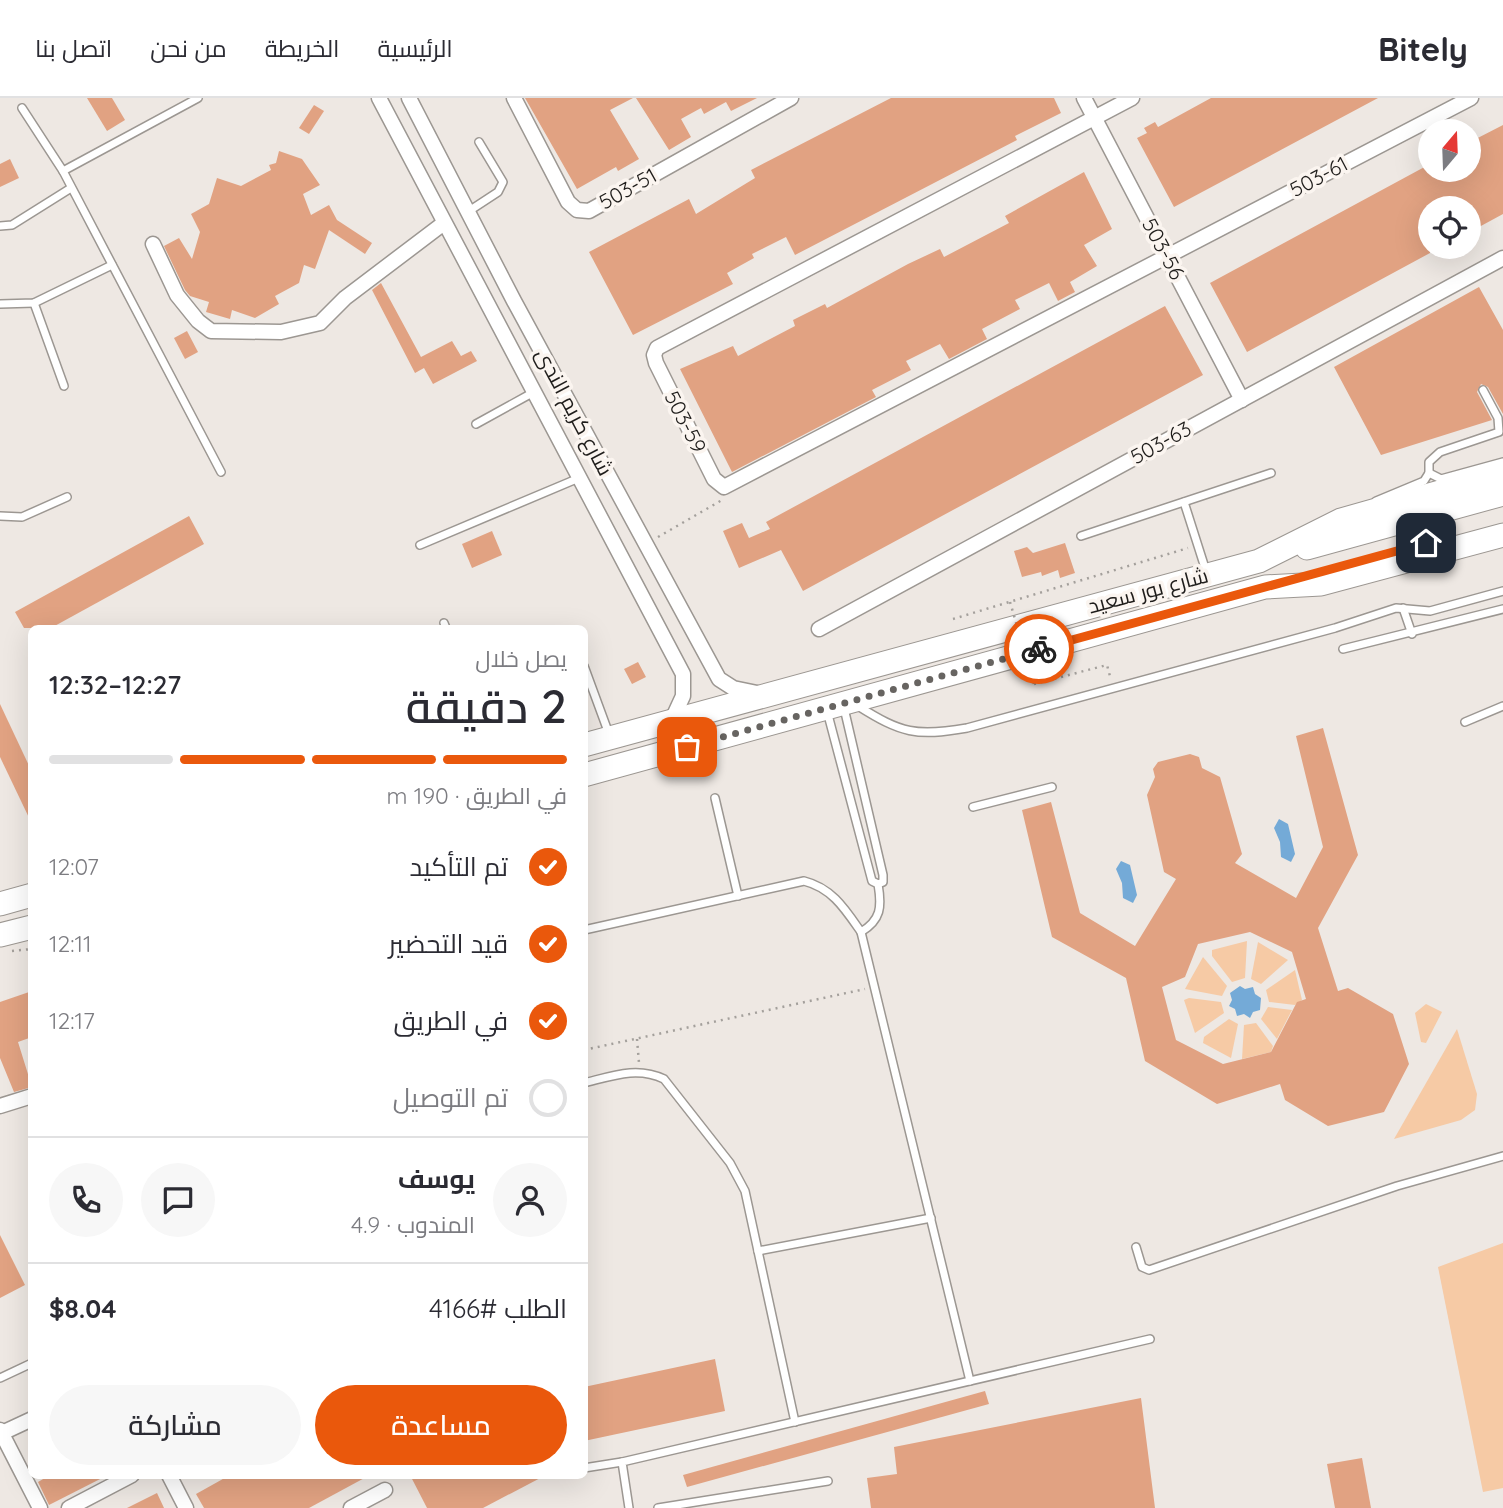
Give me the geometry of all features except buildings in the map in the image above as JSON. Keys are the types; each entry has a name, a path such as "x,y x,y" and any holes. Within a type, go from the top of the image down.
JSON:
{"main road":[{"name":"شارع بور سعيد","path":"588,744 1259,561 1307,535 1368,513 1503,474"},
{"path":"1259,561 1503,494"},
{"path":"1265,587 1503,520"},
{"name":"شارع بور سعيد","path":"588,774 1265,587 1321,584 1503,535"},
{"path":"0,904 28,896"},
{"path":"6,944 28,929"}],"street":[{"name":"شارع كريم الندى","path":"379,98 444,223 494,311 683,674 683,696 671,722"},
{"name":"شارع كريم الندى","path":"409,98 514,301 719,679 733,688 766,695"},
{"name":"503-51","path":"514,98 568,202 577,210 589,211 791,98"},
{"name":"503-56","path":"1084,98 1242,400"},
{"path":"1094,118 1132,98"},
{"name":"503-61","path":"1167,256 1471,98"},
{"name":"503-59","path":"724,486 714,479 656,363 654,355 657,348 1094,118"},
{"path":"153,244 177,295 198,321 211,331 281,332 320,323 345,299 444,223"},
{"path":"724,486 1167,256"},
{"name":"503-63","path":"820,629 1503,258"},
{"path":"494,311 514,301"},
{"path":"0,1106 28,1097"},
{"path":"28,1421 1,1432 40,1508"},
{"path":"69,1508 124,1479"},
{"path":"171,1479 186,1508"},
{"path":"351,1508 385,1490"}],"lane":[{"path":"63,172 198,98"},
{"path":"22,108 63,172 221,472"},
{"path":"469,211 498,192 503,182 479,142"},
{"path":"0,226 12,225 71,188"},
{"path":"0,304 34,303 112,265"},
{"path":"34,303 64,386"},
{"path":"1368,513 1378,498 1419,483 1429,473 1429,462 1440,452 1499,432 1498,418 1483,390"},
{"path":"475,424 535,391"},
{"path":"1429,473 1441,479 1503,462"},
{"path":"1081,536 1271,473"},
{"path":"420,545 579,478"},
{"path":"0,516 22,517 67,497"},
{"path":"1184,502 1208,575"},
{"path":"840,705 905,731 952,731 1403,608 1430,611 1503,591"},
{"path":"1403,608 1412,634"},
{"path":"1343,649 1412,634 1503,609"},
{"path":"588,677 611,738"},
{"path":"840,705 853,743 883,875 883,882 877,884"},
{"path":"840,705 838,746 872,881 877,884"},
{"path":"1465,722 1503,706"},
{"path":"838,746 853,743"},
{"path":"973,807 1052,787"},
{"path":"715,798 738,896"},
{"path":"588,929 804,881 820,885 840,902 861,932 970,1381"},
{"path":"861,932 873,925 880,913 877,884"},
{"path":"588,1082 628,1072 640,1072 664,1079 730,1163 745,1191 795,1422"},
{"path":"1136,1247 1142,1267 1149,1270 1397,1186 1503,1156"},
{"path":"758,1251 931,1218"},
{"path":"588,1467 622,1462 1150,1339"},
{"path":"0,1378 28,1365"},
{"path":"622,1462 629,1508"},
{"path":"659,1508 828,1481"}],"path":[{"path":"646,544 720,502 724,486"},
{"path":"953,619 1198,545"},
{"path":"1010,602 1034,684 1107,665 1113,688"},
{"path":"6,944 28,947"},
{"path":"588,1049 875,987"},
{"path":"637,1039 640,1072"}],"shaded area":[{"path":"1247,941 1245,978 1232,982 1212,956 1212,950"},
{"path":"1258,942 1288,960 1261,984 1251,979"},
{"path":"1203,957 1227,986 1222,996 1185,989"},
{"path":"1295,970 1302,1000 1295,1005 1269,1002 1266,990"},
{"path":"1189,998 1221,1002 1224,1013 1195,1033 1184,1000"},
{"path":"1426,1004 1442,1012 1426,1043 1421,1042 1415,1013"},
{"path":"1268,1007 1292,1010 1277,1039 1261,1019"},
{"path":"1229,1019 1238,1024 1231,1058 1203,1043 1204,1037"},
{"path":"1256,1023 1273,1046 1271,1052 1242,1059 1244,1025"},
{"path":"1457,1029 1477,1094 1475,1110 1461,1120 1394,1139"},
{"path":"1503,1243 1503,1488 1483,1492 1438,1267"}],"water":[{"path":"1279,819 1288,824 1295,854 1291,862 1281,857 1280,842 1274,828"},
{"path":"1121,861 1130,865 1137,895 1133,903 1123,898 1122,883 1116,869"},
{"path":"1240,986 1245,989 1253,987 1255,994 1261,998 1260,1010 1253,1012 1250,1018 1244,1014 1237,1016 1235,1009 1229,1006 1232,1000 1230,993"}],"way so far":[{"path":"687,747 1039,649"}],"route":[{"path":"1039,649 1426,543"}]}
